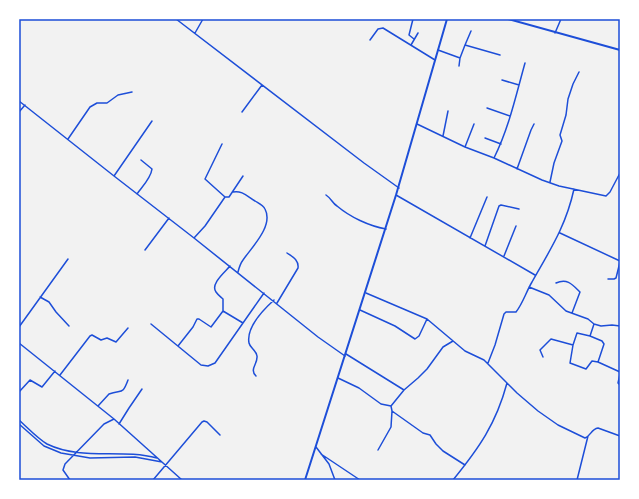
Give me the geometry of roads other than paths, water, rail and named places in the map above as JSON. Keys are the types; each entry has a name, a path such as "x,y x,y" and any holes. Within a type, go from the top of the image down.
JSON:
{"main road":[{"path":"305,480 399,188 447,19"},
{"path":"508,19 620,50"}],"street":[{"path":"176,19 364,163 399,188"},
{"path":"194,33 203,19"},
{"path":"413,19 409,35 414,39"},
{"path":"555,33 560,20 556,20"},
{"path":"370,40 378,29 382,27 435,60"},
{"path":"459,66 460,58 470,31"},
{"path":"411,45 418,33"},
{"path":"465,45 500,55"},
{"path":"438,50 460,58"},
{"path":"494,158 501,144 525,63"},
{"path":"550,182 554,163 562,141 560,135 566,115 568,99 579,72"},
{"path":"502,80 519,85"},
{"path":"242,112 262,84"},
{"path":"68,139 90,107 97,103 106,103 118,95 132,92"},
{"path":"19,101 274,300 318,337 404,390"},
{"path":"19,112 25,105"},
{"path":"487,108 510,116"},
{"path":"443,136 448,111"},
{"path":"114,176 152,121"},
{"path":"417,124 517,169 550,182 574,189 607,196 620,173"},
{"path":"466,147 474,124"},
{"path":"517,169 534,124"},
{"path":"485,138 501,144"},
{"path":"222,144 205,179 225,197"},
{"path":"137,194 151,175 152,171 152,169 141,160"},
{"path":"194,238 208,222 225,197 229,197 233,192 243,176"},
{"path":"488,363 504,314 506,312 517,312 529,287 560,233 566,219 574,189"},
{"path":"233,192 237,191 243,193 261,205 266,211 265,226 260,237 242,261 238,272"},
{"path":"326,195 331,198 336,206 351,215 377,227 386,229"},
{"path":"396,195 536,275"},
{"path":"470,238 487,197"},
{"path":"485,246 499,206 501,205 519,209"},
{"path":"146,250 169,218"},
{"path":"503,257 516,226"},
{"path":"560,233 620,262 616,278 608,279"},
{"path":"277,303 298,268 298,263 296,260 287,253"},
{"path":"19,327 68,259"},
{"path":"178,346 193,327 197,319 211,327 223,311 223,299 216,292 215,286 220,277 230,266"},
{"path":"556,283 562,280 569,282 580,292 572,313"},
{"path":"529,287 549,295 564,310 588,319 594,324 601,326 612,324 620,326"},
{"path":"151,324 201,365 206,367 215,363 264,293"},
{"path":"366,293 427,319 465,351 488,363 507,383 549,419 583,437 588,436"},
{"path":"40,297 49,302 69,326"},
{"path":"256,376 253,369 257,357 256,352 250,345 249,334 253,325 274,300"},
{"path":"360,310 395,326 415,339 419,336 427,319"},
{"path":"223,311 243,323"},
{"path":"590,336 594,324"},
{"path":"60,375 90,336 92,335 101,340 107,338 116,342 128,328"},
{"path":"598,362 604,343 590,336 577,333 573,345 570,364 586,369 592,361 598,362 620,373 618,384 620,385"},
{"path":"543,357 540,350 551,339 573,345"},
{"path":"378,450 391,427 392,406 404,390 427,369 443,347 453,341"},
{"path":"19,343 120,424 182,480"},
{"path":"19,392 29,380 42,388 55,371"},
{"path":"338,378 359,388 381,404 392,406"},
{"path":"98,406 109,394 123,391 128,380"},
{"path":"453,480 479,446 491,427 498,413 507,383"},
{"path":"120,424 142,389"},
{"path":"392,411 423,433 430,435 443,451 465,465"},
{"path":"70,480 63,470 65,464 104,424 114,419"},
{"path":"19,420 46,443 58,449 88,454 143,454 159,459"},
{"path":"154,480 204,421 220,435"},
{"path":"19,424 44,446 73,456 90,458 135,457 163,462"},
{"path":"577,480 588,436 593,430 598,428 620,436"},
{"path":"316,447 329,464 334,480"},
{"path":"321,454 360,480"}]}
